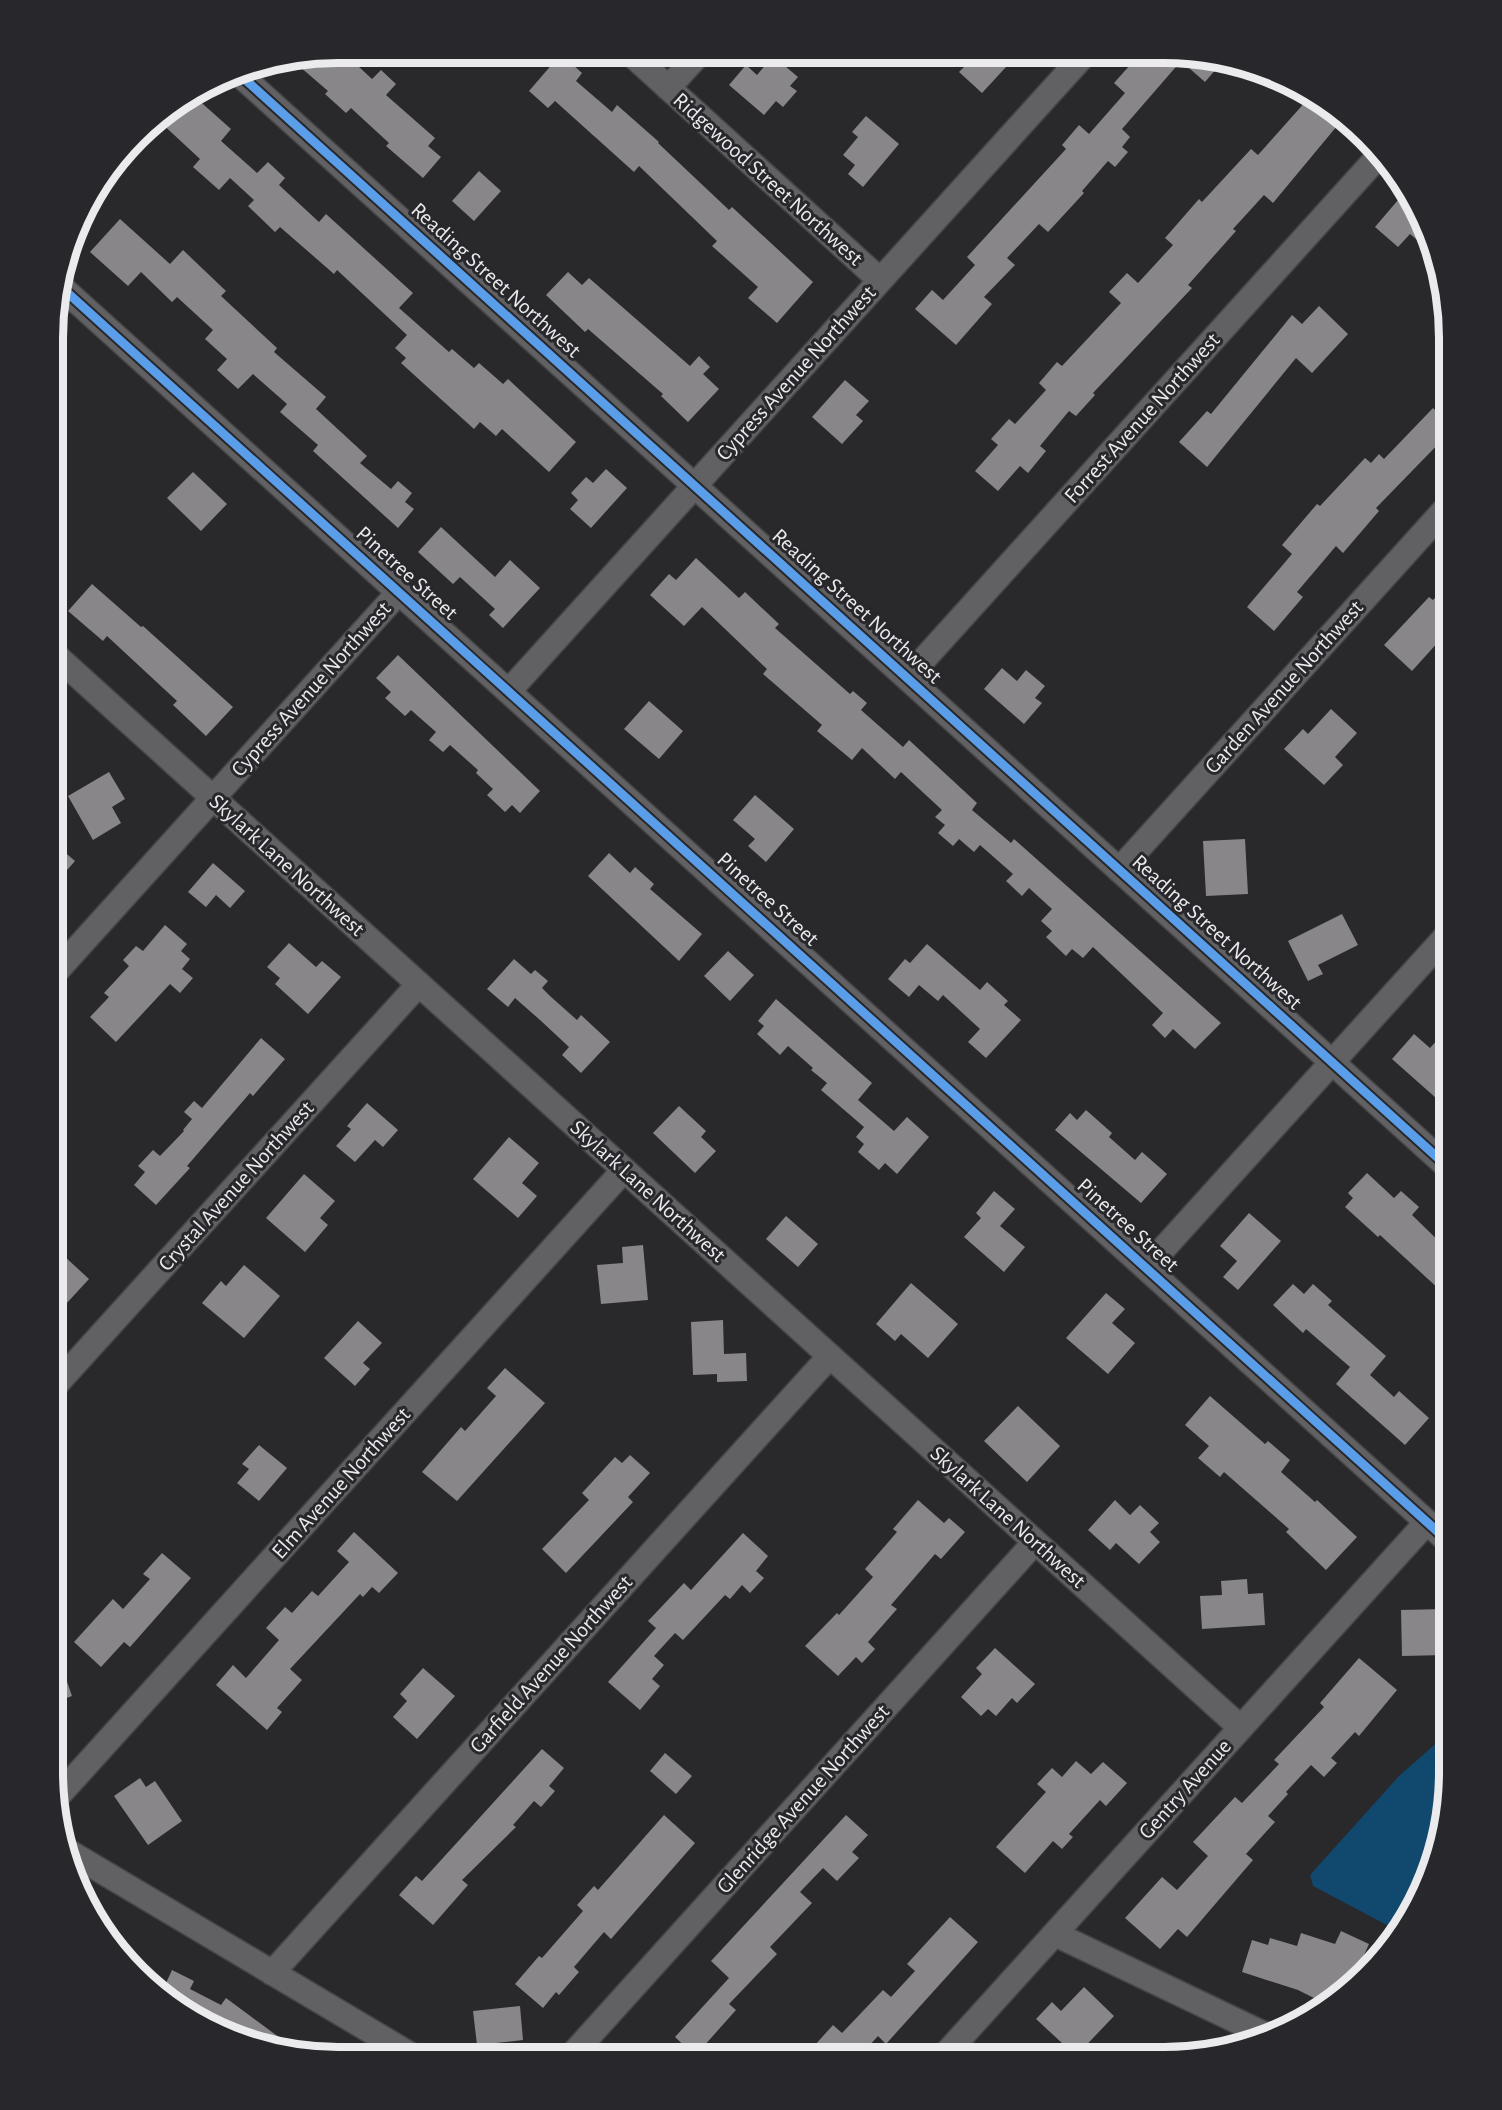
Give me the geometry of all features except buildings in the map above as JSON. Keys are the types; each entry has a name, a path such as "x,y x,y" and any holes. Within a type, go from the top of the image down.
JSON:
{"street":[{"name":"Ridgewood Street Northwest","path":"641,63 880,280"},
{"path":"668,88 691,63"},
{"name":"Cypress Avenue Northwest","path":"508,691 1077,63"},
{"name":"Reading Street Northwest","path":"245,80 1439,1159"},
{"name":"Forrest Avenue Northwest","path":"907,678 1374,161"},
{"name":"Pinetree Street","path":"67,292 1439,1533"},
{"name":"Garden Avenue Northwest","path":"1119,870 1439,516"},
{"name":"Cypress Avenue Northwest","path":"63,964 399,592"},
{"name":"Skylark Lane Northwest","path":"63,662 1241,1728"},
{"path":"1146,1268 1439,944"},
{"name":"Crystal Avenue Northwest","path":"63,1377 419,984"},
{"name":"Elm Avenue Northwest","path":"64,1789 624,1170"},
{"name":"Garfield Avenue Northwest","path":"272,1973 830,1356"},
{"name":"Gentry Avenue","path":"953,2047 1427,1522"},
{"name":"Glenridge Avenue Northwest","path":"579,2047 1035,1542"},
{"path":"77,1858 397,2047"},
{"path":"1055,1934 1257,2030"}],"water":[{"path":"1439,1741 1437,1808 1430,1843 1411,1894 1391,1927 1313,1886 1310,1875 1399,1776"}],"cycle path":[{"path":"245,80 1439,1159"},
{"path":"67,292 1439,1533"}]}
